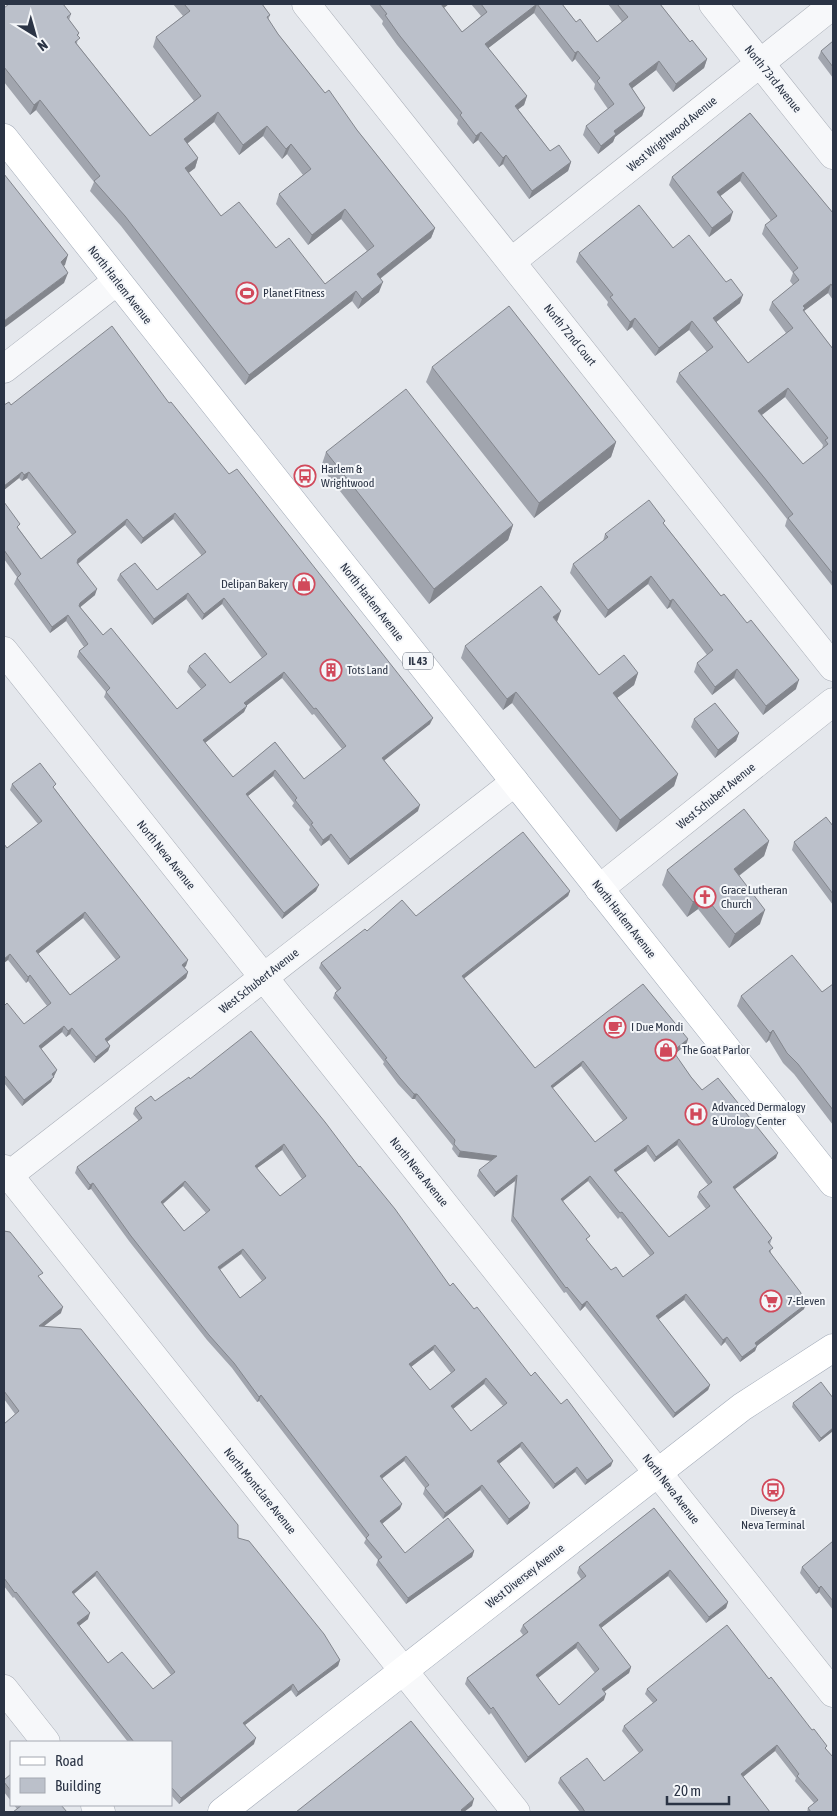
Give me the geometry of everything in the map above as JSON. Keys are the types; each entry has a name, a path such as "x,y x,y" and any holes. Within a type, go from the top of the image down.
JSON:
{"main road":[{"name":"North Harlem Avenue","path":"4,138 833,1183"},
{"name":"West Diversey Avenue","path":"222,1812 742,1407 833,1348"}],"street":[{"name":"North 72nd Court","path":"306,4 833,667"},
{"name":"North 73rd Avenue","path":"713,4 833,155"},
{"name":"West Wrightwood Avenue","path":"511,262 833,5"},
{"path":"4,370 117,282"},
{"name":"North Neva Avenue","path":"4,651 833,1693"},
{"name":"West Schubert Avenue","path":"600,889 833,702"},
{"name":"West Schubert Avenue","path":"5,1175 515,782"},
{"name":"North Montclare Avenue","path":"5,1175 516,1812"},
{"path":"4,1689 45,1741"}],"building":[{"path":"9,4 63,4 71,14 67,17 79,33 77,35 80,38 75,42 150,136 201,96 156,37 190,11 184,4 262,4 270,15 267,17 278,34 325,93 329,90 357,130 435,228 377,274 383,282 362,299 356,291 249,375 125,216 94,181 100,176 40,100 34,105 4,67 4,8","holes":["218,112 243,145 267,126 286,149 291,144 311,169 279,194 312,235 345,209 374,246 325,284 289,238 276,248 239,202 221,216 185,168 198,158 184,139"]},
{"path":"379,4 441,4 462,32 487,12 481,4 537,4 485,44 527,96 515,106 550,151 559,145 571,162 532,191 506,155 503,158 481,132 476,136 460,115 462,113 400,36"},
{"path":"537,4 562,4 576,22 580,19 597,42 628,17 617,4 660,4 690,42 692,40 707,59 676,84 659,61 629,84 645,108 614,131 616,134 601,146 586,126 614,104 597,81 600,78 578,51 575,53"},
{"path":"833,41 833,67 821,51"},
{"path":"750,113 833,213 833,287 831,284 803,306 805,308 803,310 833,349 833,574 788,518 793,514 679,373 713,347 692,321 659,348 635,318 630,322 610,297 613,295 579,253 639,205 673,248 689,235 726,282 731,279 743,295 713,318 748,363 793,328 772,302 799,280 793,272 798,268 765,225 777,216 743,172 717,192 733,212 712,228 672,177","holes":["788,388 828,438 825,440 828,444 803,464 758,411"]},
{"path":"4,174 68,255 61,262 68,273 4,321"},
{"path":"509,306 616,442 539,503 432,367"},
{"path":"112,326 169,403 171,402 229,474 237,469 433,718 382,758 420,805 350,859 331,834 323,840 311,824 313,823 295,800 297,798 275,770 246,794 319,885 284,913 106,692 110,688 79,651 88,644 68,615 52,627 17,578 21,574 4,550 4,502 20,524 17,527 41,559 76,532 29,472 24,475 22,472 4,486 4,405 9,402 11,405","holes":["175,513 206,552 157,590 135,563 120,574 154,619 188,593 204,614 224,598 267,654 230,683 205,653 189,666 206,685 177,709 111,628 103,635 79,606 97,589 77,563 78,559 127,519 143,538","284,672 346,746 304,779 275,742 233,777 203,740 247,706 244,703"]},
{"path":"406,389 513,525 434,589 326,452"},
{"path":"649,500 665,521 663,523 721,596 724,594 747,623 751,620 799,680 766,706 737,669 715,687 697,663 713,650 673,599 670,601 651,576 608,610 573,564 608,537 605,534"},
{"path":"541,586 561,611 553,617 599,675 624,655 638,673 613,693 678,774 620,820 516,692 507,699 465,646"},
{"path":"715,703 739,733 718,750 694,719"},
{"path":"40,763 56,784 53,787 188,960 182,965 188,972 105,1039 110,1046 96,1057 72,1028 68,1031 64,1026 39,1046 57,1070 52,1074 54,1077 24,1100 4,1075 4,1003 5,1005 7,1003 24,1024 51,1003 30,975 28,977 10,954 4,959 4,844 7,848 42,821 12,784","holes":["85,912 120,957 70,995 36,951"]},
{"name":"Grace Lutheran Church","path":"744,809 769,841 734,869 765,910 735,934 703,894 693,902 667,870"},
{"path":"826,817 833,826 833,894 794,842"},
{"path":"523,832 570,891 462,976 535,1068 643,984 688,1039 673,1051 691,1077 702,1090 718,1078 778,1153 733,1187 772,1238 768,1242 773,1248 769,1251 801,1293 801,1298 806,1304 755,1343 757,1346 742,1357 727,1337 723,1340 686,1294 656,1316 710,1385 675,1413 587,1301 582,1305 566,1288 513,1216 517,1175 496,1192 479,1170 497,1156 460,1151 454,1144 455,1140 417,1094 414,1094 400,1078 385,1059 387,1058 335,993 341,988 321,963 365,929 367,931 402,900 416,916","holes":["583,1061 627,1118 595,1142 551,1086","679,1139 712,1182 699,1192 710,1206 669,1237 614,1170 648,1145 656,1157","590,1176 620,1213 622,1212 654,1253 623,1277 616,1267 611,1270 586,1239 590,1236 561,1199"]},
{"path":"792,955 822,992 833,984 833,1110 798,1064 787,1053 773,1030 770,1033 741,996"},
{"path":"251,1031 359,1167 395,1209 450,1286 453,1283 474,1309 477,1307 531,1376 535,1372 561,1404 567,1399 613,1461 587,1480 577,1467 555,1484 522,1442 497,1461 530,1503 509,1519 482,1485 445,1513 425,1488 429,1485 406,1456 380,1476 402,1504 380,1521 405,1553 448,1518 474,1551 408,1598 378,1560 382,1557 366,1538 369,1535 261,1395 259,1397 234,1363 209,1335 131,1236 93,1183 90,1185 77,1167 142,1118 135,1108 151,1096 155,1101 189,1077 190,1079","holes":["284,1144 306,1176 280,1196 255,1166","185,1181 210,1210 184,1231 161,1202","243,1249 266,1278 240,1298 218,1267","435,1345 455,1370 430,1390 409,1364","486,1378 507,1403 471,1431 451,1406"]},
{"path":"4,1231 10,1232 43,1273 38,1276 63,1307 39,1326 81,1329 238,1525 238,1538 249,1541 324,1634 340,1660 298,1692 293,1684 243,1723 256,1738 181,1798 172,1788 172,1741 133,1741 4,1578 4,1424 19,1411 4,1391","holes":["97,1571 175,1672 153,1689 122,1652 108,1663 77,1623 90,1613 72,1592"]},
{"path":"821,1382 833,1398 833,1428 821,1438 793,1403"},
{"path":"654,1508 728,1602 709,1617 670,1570 599,1625 631,1667 602,1689 606,1694 528,1757 493,1707 491,1709 467,1678 528,1632 523,1625 586,1576 579,1567","holes":["578,1642 599,1669 559,1705 536,1675"]},
{"path":"833,1541 833,1601 821,1586 819,1588 802,1567"},
{"path":"727,1625 769,1679 771,1677 812,1730 814,1729 827,1746 825,1748 833,1757 833,1812 811,1812 808,1808 818,1800 797,1776 799,1774 777,1745 741,1774 770,1812 585,1812 560,1778 587,1758 604,1781 643,1750 624,1726 657,1700 647,1689"},
{"path":"411,1721 474,1799 461,1810 463,1812 296,1812"},
{"path":"10,1775 10,1790 4,1782"},
{"path":"21,1806 62,1806 67,1812 13,1812"}],"place":[{"name":"Planet Fitness","path":"247,293"},
{"name":"Harlem & Wrightwood","path":"305,476"},
{"name":"Delipan Bakery","path":"304,584"},
{"name":"Tots Land","path":"331,670"},
{"name":"Grace Lutheran Church","path":"705,897"},
{"name":"I Due Mondi","path":"615,1027"},
{"name":"The Goat Parlor","path":"666,1050"},
{"name":"Advanced Dermalogy & Urology Center","path":"696,1114"},
{"name":"7-Eleven","path":"771,1301"},
{"name":"Diversey & Neva Terminal","path":"773,1490"}]}
